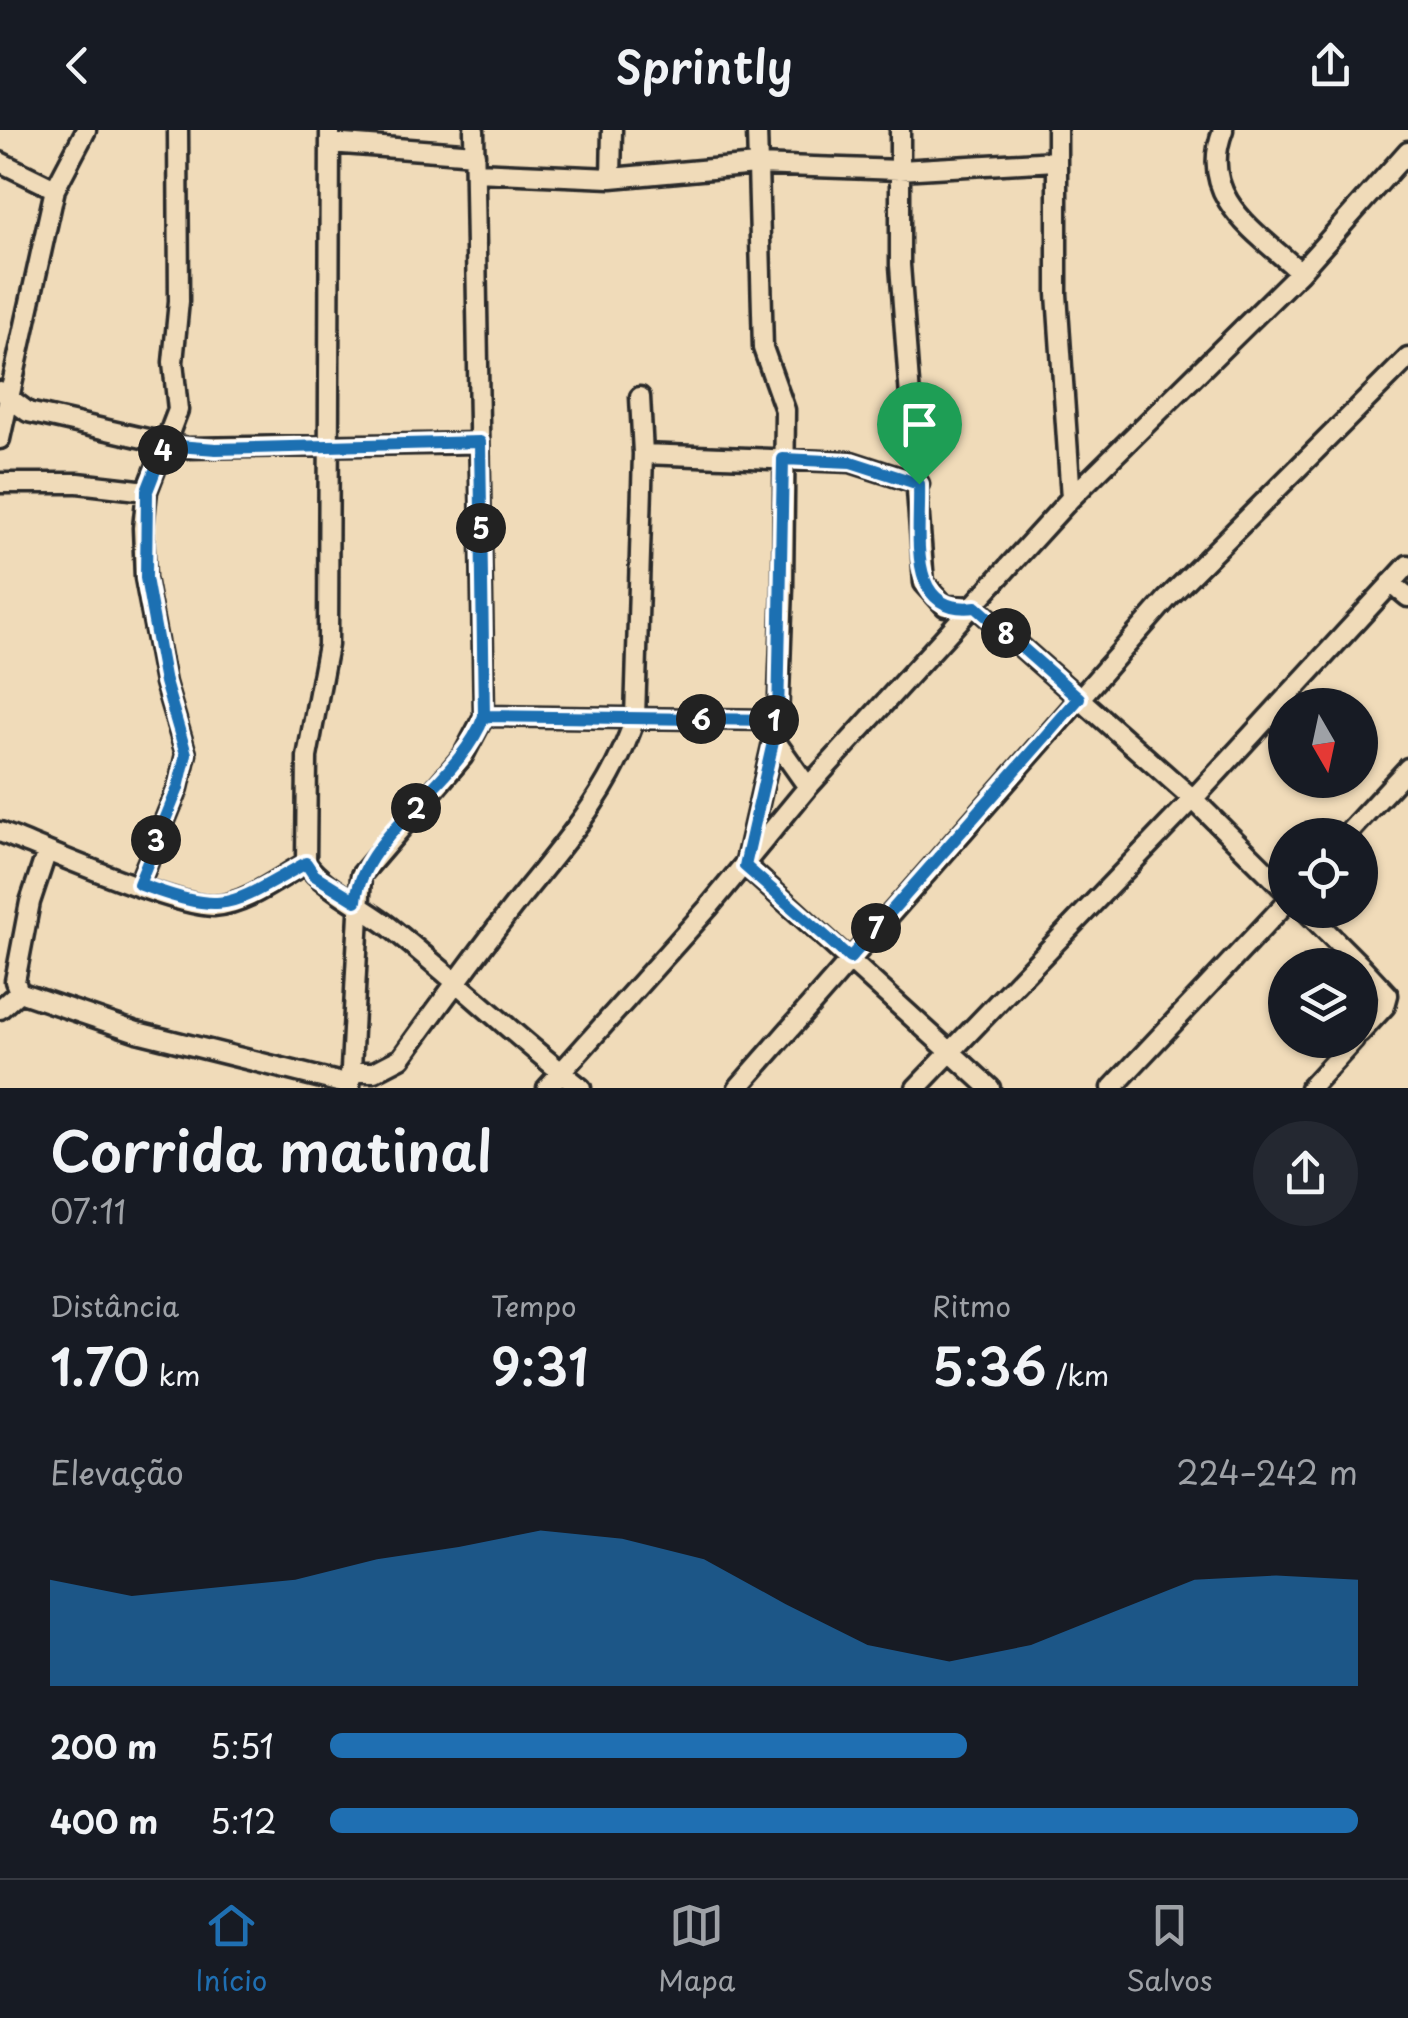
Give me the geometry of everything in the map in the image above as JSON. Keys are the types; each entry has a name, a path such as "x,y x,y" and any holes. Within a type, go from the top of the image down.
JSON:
{"street":[{"path":"0,439 5,396 55,189 86,130"},
{"path":"139,884 178,788 186,754 165,682 146,578 147,491 178,396 173,362 179,301 178,130"},
{"path":"350,1082 356,901 367,865 463,756 484,716 474,130"},
{"path":"611,178 612,130"},
{"path":"745,866 776,730 785,410 763,348 757,130"},
{"path":"900,130 900,265 924,583 945,606 976,607 1193,800 1268,873"},
{"path":"1057,130 1056,294 1071,498"},
{"path":"1223,130 1213,166 1217,183 1228,202 1300,272"},
{"path":"582,1088 458,980 356,901 314,875 306,863 307,757 328,645 330,136 476,163 611,178 756,165 900,170 1055,160"},
{"path":"548,1088 745,866 808,787 976,607 1071,498 1300,272 1408,151"},
{"path":"0,162 55,189"},
{"path":"738,1088 1079,698 1257,506 1408,358"},
{"path":"5,396 28,412 165,445 329,447 480,442"},
{"path":"48,851 30,902 15,982 19,992 137,1032 350,1082 401,1058 574,835 608,782 635,718 643,454 640,397"},
{"path":"643,454 851,462 919,484"},
{"path":"0,483 78,483 147,491"},
{"path":"916,1088 1193,800 1408,564"},
{"path":"1390,582 1408,597"},
{"path":"484,716 635,718 776,730"},
{"path":"776,730 808,787"},
{"path":"1362,818 1408,768"},
{"path":"0,832 139,884 214,906 237,900 306,863"},
{"path":"745,866 990,1088"},
{"path":"1112,1088 1268,922"},
{"path":"1323,928 1343,948"},
{"path":"1378,985 1388,996 1378,1013"},
{"path":"0,1009 19,992"},
{"path":"1310,1088 1338,1058"}],"route":[{"path":"919,484 851,462 783,459 778,720 484,716 477,736 463,756 367,865 356,901 314,875 306,863 237,900 214,906 139,884 178,788 186,754 165,682 146,578 143,528 147,491 165,445 216,449 480,442 484,716 635,718 778,720 745,866 850,958 1079,698 976,607 945,606 933,598 924,583 919,484"}]}
